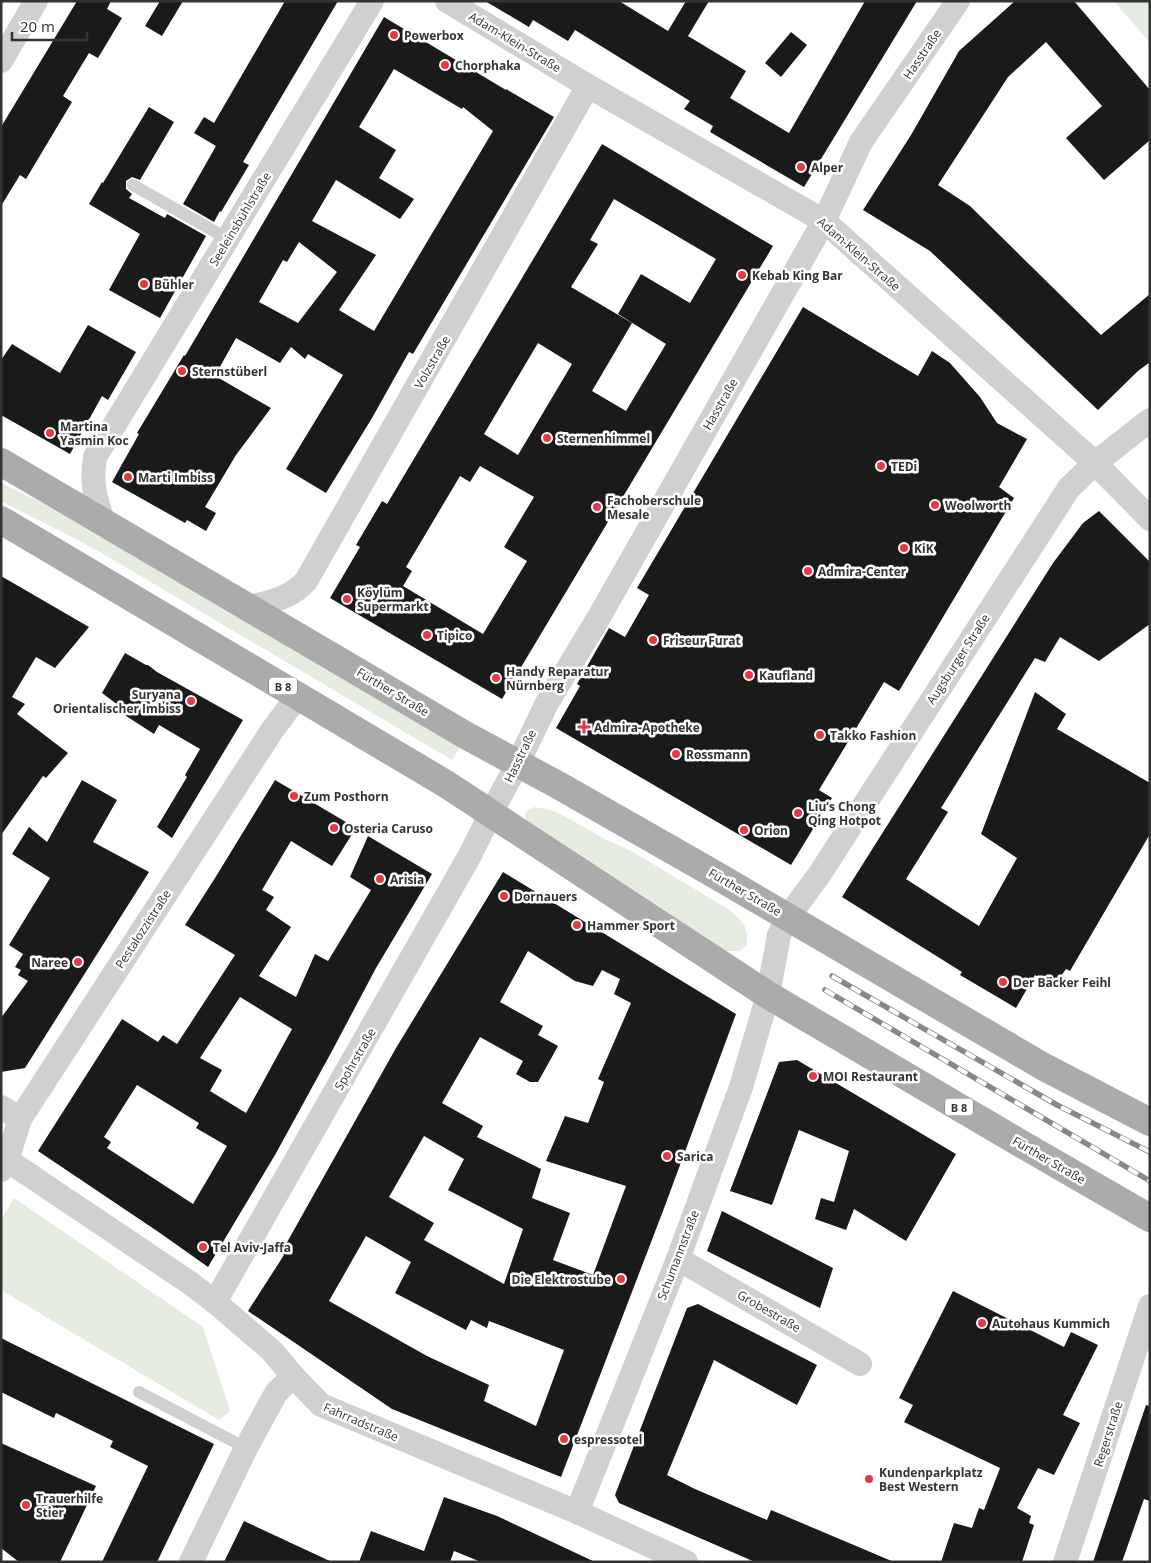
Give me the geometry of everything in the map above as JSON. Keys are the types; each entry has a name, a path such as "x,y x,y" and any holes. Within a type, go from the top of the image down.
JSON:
{"main road":[{"name":"Fürther Straße","path":"1,462 467,736 558,785 1044,1067 1150,1122"},
{"name":"Fürther Straße","path":"1,520 446,784 768,995 1150,1218"}],"street":[{"path":"1,61 36,1"},
{"name":"Seeleinsbühlstraße","path":"103,521 94,492 92,473 95,457 372,1"},
{"name":"Adam-Klein-Straße","path":"448,1 588,86 824,221 1095,463 1150,519"},
{"name":"Hasstraße","path":"491,813 518,764 547,703 604,609 824,221 861,142 958,1"},
{"name":"Volzstraße","path":"249,607 288,596 300,588 306,581 588,86"},
{"name":"Augsburger Straße","path":"788,917 820,875 1069,488 1095,463 1150,420"},
{"name":"Pestalozzistraße","path":"4,1165 10,1113 273,729 298,696"},
{"name":"Spohrstraße","path":"215,1302 465,865 491,813"},
{"name":"Fürther Straße","path":"768,995 779,935 788,917"},
{"name":"Schumannstraße","path":"577,1512 678,1259 741,1087 768,995"},
{"name":"Fahrradstraße","path":"4,1165 190,1283 215,1302 272,1352 321,1405 577,1512 686,1562"},
{"name":"Grobestraße","path":"678,1259 860,1364"},
{"name":"Regerstraße","path":"1065,1562 1150,1306"},
{"path":"191,1562 246,1448 276,1393 293,1376"}],"lane":[{"path":"133,186 228,239"},
{"path":"139,1392 246,1448"}],"shaded area":[{"path":"1114,1 1150,1 1150,43"},
{"path":"1,483 92,527 461,746 452,760 93,548 1,501"},
{"path":"535,807 555,811 633,852 728,909 744,924 747,934 746,946 739,951 725,951 526,820 526,811"},
{"path":"14,1198 203,1327 230,1411 219,1420 1,1290 1,1220"}],"building":[{"path":"77,1 111,1 107,9 122,18 98,58 89,53 63,96 72,102 26,179 20,175 1,206 1,127"},
{"path":"160,1 183,1 162,36 145,26"},
{"path":"285,1 338,1 243,162 249,165 214,222 183,204 216,146 194,133 204,117 214,123"},
{"path":"485,1 619,1 668,31 686,1 709,1 688,36 746,71 730,98 789,133 865,1 917,1 804,187 710,132 713,126 684,109 690,101 575,30 568,41 533,20 529,27"},
{"path":"1015,1 1074,1 1150,90 1150,140 1104,180 1066,138 1102,106 1046,42 1008,77 938,185 970,206 1101,335 1150,294 1150,362 1138,371 1098,410 930,251 863,210 911,135 959,51"},
{"path":"384,17 554,117 413,354 409,352 372,418 326,493 286,469 343,375 308,354 305,359 291,347 280,363 236,338 216,374 218,375 217,377 271,408 236,455 205,507 216,513 206,531 187,520 185,523 112,482 139,434 137,433 185,356","holes":["394,69 462,109 463,107 493,131 374,331 339,310 376,255 312,221 336,180 400,219 414,199 379,178 396,150 359,127","299,242 337,272 298,323 259,302 283,260 287,262"]},
{"path":"791,32 807,45 781,77 765,63"},
{"path":"149,107 174,122 140,180 132,177 126,181 126,189 132,194 129,198 165,218 167,214 206,236 160,318 109,290 140,234 89,204"},
{"path":"602,144 773,246 502,699 330,598 360,547 356,545 382,501 387,504","holes":["614,199 716,259 690,303 641,274 618,314 666,344 626,411 592,391 632,323 571,287 598,244 590,240","538,343 572,364 518,455 484,434","480,466 534,497 504,547 527,561 483,634 403,586 412,571 406,567 460,476 470,482"]},
{"name":"Admira-Center","path":"803,307 918,376 932,351 950,363 980,397 997,423 1027,439 999,487 1014,498 899,691 884,682 819,790 832,798 791,865 556,728 580,686 577,684 609,628 625,637 649,595 637,588"},
{"path":"88,325 136,352 108,400 102,396 70,454 1,415 1,360 12,344 60,373"},
{"path":"1099,511 1150,562 1150,624 1099,661 1060,637 1045,662 1035,658 941,808 948,812 906,879 979,926 1017,858 981,834 1035,692 1066,714 1057,729 1150,783 1150,834 1070,971 1066,969 1054,986 1035,975 1016,1008 960,975 962,972 842,897 1053,563 1083,523"},
{"path":"1,576 89,627 55,668 36,657 12,697 25,704 17,714 68,753 46,778 43,776 1,835"},
{"path":"125,653 243,720 172,838 157,827 187,777 185,775 200,749 159,725 154,734 120,712 122,708 102,693"},
{"path":"82,780 117,800 93,842 149,872 25,1068 1,1072 1,1018 28,981 18,975 21,970 15,967 23,954 9,945 50,878 12,854 29,827 47,842"},
{"path":"275,780 356,828 332,866 291,841 262,890 274,897 266,910 291,927 259,976 296,997 315,954 328,961 371,890 350,877 368,836 432,874 376,968 275,1155 208,1267 38,1151 122,1019 158,1042 163,1035 177,1044 235,955 185,925","holes":["240,997 292,1029 246,1113 210,1091 222,1070 200,1058","137,1085 199,1123 196,1128 227,1146 193,1204 107,1148 111,1142 104,1137"]},
{"path":"503,872 736,1014 561,1477 392,1409 248,1311 284,1255 281,1253 396,1048","holes":["528,951 575,981 593,986 602,970 620,979 614,994 631,1003 598,1079 604,1082 588,1123 565,1116 546,1161 626,1186 593,1275 553,1260 570,1213 532,1198 541,1169 477,1137 483,1126 442,1103 480,1037 523,1061 516,1074 530,1082 538,1082 558,1046 538,1035 543,1026 500,1002","424,1136 464,1159 448,1190 523,1229 504,1284 424,1240 434,1223 389,1197","366,1236 411,1262 395,1293 466,1330 471,1320 487,1328 489,1321 564,1350 536,1426 484,1401 489,1385 427,1356 329,1301"]},
{"path":"797,1060 956,1154 906,1241 854,1209 846,1230 815,1219 821,1198 834,1202 849,1151 799,1130 772,1205 730,1191 779,1062"},
{"path":"722,1211 833,1268 820,1308 707,1251"},
{"path":"953,1291 1064,1347 1071,1332 1098,1345 1063,1415 1080,1423 1054,1475 1038,1468 1017,1508 1031,1516 1029,1523 1034,1525 1022,1562 941,1562 954,1523 972,1528 979,1508 984,1510 1000,1468 904,1422 913,1405 899,1398"},
{"path":"698,1304 817,1365 797,1405 714,1360 667,1475 767,1520 771,1510 894,1562 755,1562 619,1503 615,1495 687,1308"},
{"path":"1,1338 214,1444 157,1562 102,1562 148,1466 110,1447 113,1441 56,1413 54,1418 1,1392"},
{"path":"1146,1405 1150,1406 1150,1501 1144,1499 1122,1562 1093,1562"},
{"path":"1,1443 96,1486 60,1562 19,1562 1,1548"},
{"path":"444,1497 497,1516 595,1562 481,1562 454,1551 450,1562 359,1562 371,1531 424,1551"},
{"path":"244,1521 332,1562 224,1562"}],"railway":[{"path":"832,976 1057,1105 1150,1152"},
{"path":"825,990 1150,1181"}],"place":[{"name":"Powerbox","path":"394,35"},
{"name":"Chorphaka","path":"445,65"},
{"name":"Alper","path":"801,167"},
{"name":"Kebab King Bar","path":"742,275"},
{"name":"Bühler","path":"144,284"},
{"name":"Sternstüberl","path":"182,371"},
{"name":"Martina Yasmin Koc","path":"50,433"},
{"name":"Sternenhimmel","path":"547,438"},
{"name":"TEDi","path":"881,466"},
{"name":"Marti Imbiss","path":"128,477"},
{"name":"Woolworth","path":"935,505"},
{"name":"Fachoberschule Mesale","path":"597,507"},
{"name":"KiK","path":"904,548"},
{"name":"Admira-Center","path":"808,571"},
{"name":"Köylüm Supermarkt","path":"347,599"},
{"name":"Tipico","path":"427,635"},
{"name":"Friseur Furat","path":"653,640"},
{"name":"Kaufland","path":"749,675"},
{"name":"Handy Reparatur Nürnberg","path":"496,678"},
{"name":"Suryana Orientalischer Imbiss","path":"191,701"},
{"name":"Admira-Apotheke","path":"584,727"},
{"name":"Takko Fashion","path":"820,735"},
{"name":"Rossmann","path":"676,754"},
{"name":"Zum Posthorn","path":"294,796"},
{"name":"Liu‘s Chong Qing Hotpot","path":"798,813"},
{"name":"Osteria Caruso","path":"334,828"},
{"name":"Orion","path":"744,830"},
{"name":"Arisia","path":"380,879"},
{"name":"Dornauers","path":"504,896"},
{"name":"Hammer Sport","path":"577,925"},
{"name":"Naree","path":"78,962"},
{"name":"Der Bäcker Feihl","path":"1003,982"},
{"name":"MOI Restaurant","path":"813,1076"},
{"name":"Sarica","path":"667,1156"},
{"name":"Tel Aviv-Jaffa","path":"203,1247"},
{"name":"Die Elektrostube","path":"621,1279"},
{"name":"Autohaus Kummich","path":"982,1323"},
{"name":"espressotel","path":"564,1439"},
{"name":"Kundenparkplatz Best Western","path":"869,1479"},
{"name":"Trauerhilfe Stier","path":"26,1505"}]}
